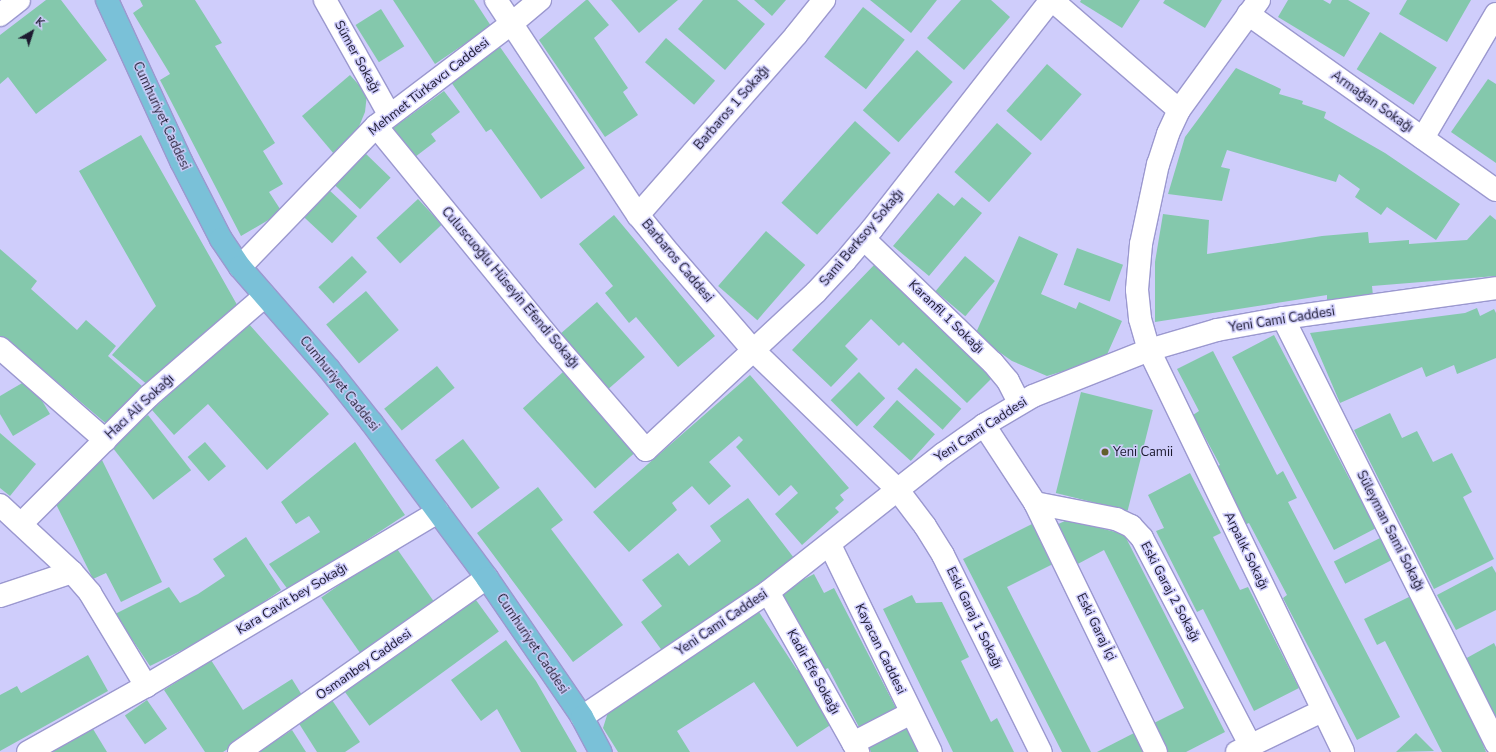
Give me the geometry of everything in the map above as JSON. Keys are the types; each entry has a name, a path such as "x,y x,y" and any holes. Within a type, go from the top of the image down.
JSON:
{"main road":[{"name":"Cumhuriyet Caddesi","path":"107,0 181,161 221,239 240,267 367,417 487,578 582,717 601,752"}],"street":[{"path":"0,15 19,0"},
{"name":"Sümer Sokağı","path":"325,0 382,120"},
{"name":"Barbaros Caddesi","path":"496,0 638,215 669,253 753,350 897,490"},
{"name":"Mehmet Türkavcı Caddesi","path":"240,267 382,120 512,24 540,0"},
{"name":"Barbaros 1 Sokağı","path":"638,215 796,35 824,0"},
{"path":"1052,0 1179,110"},
{"name":"Sami Berksoy Sokağı","path":"646,450 816,292 864,239 1052,0"},
{"name":"Arpalık Sokağı","path":"1254,7 1179,110 1168,134 1158,164 1141,244 1137,290 1140,319 1149,350 1343,752"},
{"name":"Armağan Sokağı","path":"1254,7 1423,138 1496,190"},
{"path":"1423,138 1496,14"},
{"name":"Culuscuoğlu Hüseyin Efendi Sokağı","path":"382,120 546,334 646,450"},
{"name":"Karanfil 1 Sokağı","path":"864,239 993,363 1008,381 1019,403"},
{"name":"Yeni Cami Caddesi","path":"582,717 768,592 830,545 943,454 984,425 1033,396 1149,350 1217,330 1283,318 1496,288"},
{"name":"Hacı Ali Sokağı","path":"21,524 149,396 265,296"},
{"name":"Süleyman Sami Sokağı","path":"1283,318 1496,744"},
{"path":"0,348 105,440"},
{"path":"984,425 1035,503"},
{"name":"Eski Garaj 1 Sokağı","path":"897,490 925,526 943,555 1040,752"},
{"name":"Eski Garaj 2 Sokağı","path":"1035,503 1116,519 1131,526 1142,538 1243,748"},
{"name":"Eski Garaj İçi","path":"1035,503 1156,752"},
{"path":"0,505 72,572 90,593 146,686"},
{"name":"Kara Cavit bey Sokağı","path":"28,752 146,686 438,512"},
{"name":"Kayacan Caddesi","path":"830,545 931,752"},
{"path":"0,596 72,572"},
{"name":"Osmanbey Caddesi","path":"239,752 487,578"},
{"name":"Kadir Efe Sokağı","path":"768,592 855,748"},
{"path":"1243,748 1322,711"},
{"path":"855,748 911,713"}],"building":[{"path":"46,0 61,0 107,60 36,114 8,77 0,84 0,35"},
{"path":"140,0 195,0 222,43 215,46 275,143 263,151 283,184 269,192 282,212 241,236 160,80 170,74 133,13 143,6"},
{"path":"393,0 474,0 491,26 435,64"},
{"path":"586,0 588,0 609,25 594,38 628,88 623,92 638,115 605,137 539,40"},
{"path":"611,0 678,0 639,33"},
{"path":"703,0 737,0 765,24 725,70 678,29"},
{"path":"754,0 786,0 772,16"},
{"path":"870,0 937,0 911,33"},
{"path":"961,0 991,0 1010,17 964,70 927,38"},
{"path":"1081,0 1140,0 1122,28 1080,2"},
{"path":"1165,0 1222,0 1205,28 1163,3"},
{"path":"1288,0 1323,0 1330,4 1332,0 1348,0 1370,13 1344,57 1278,17"},
{"path":"1407,0 1471,0 1447,42 1399,14"},
{"path":"863,7 905,40 866,89 824,57"},
{"path":"381,9 404,46 379,62 356,25"},
{"path":"1380,32 1437,68 1414,105 1357,69"},
{"path":"666,38 715,81 694,105 645,62"},
{"path":"500,47 585,168 541,199 491,129 486,132 451,82"},
{"path":"917,50 953,82 898,142 863,110"},
{"path":"1047,64 1082,94 1041,141 1006,111"},
{"path":"1236,68 1281,89 1279,94 1303,101 1302,104 1326,112 1324,118 1385,153 1460,204 1436,240 1387,207 1381,215 1355,197 1360,189 1339,174 1336,182 1227,150 1221,167 1230,169 1222,201 1168,194 1185,137"},
{"path":"350,75 367,94 365,112 358,129 334,154 302,116"},
{"path":"1488,79 1496,84 1496,163 1451,132"},
{"path":"444,91 460,112 431,134 436,141 415,157 393,128"},
{"path":"855,121 891,153 817,235 781,203"},
{"path":"997,123 1032,153 989,202 954,172"},
{"path":"141,135 240,310 149,386 112,355 156,306 79,171"},
{"path":"364,152 391,178 360,209 333,184"},
{"path":"328,189 357,216 332,243 303,216"},
{"path":"938,193 954,206 962,197 982,213 929,276 893,246"},
{"path":"418,199 442,225 400,263 376,238"},
{"path":"1163,214 1209,220 1207,254 1322,236 1368,232 1369,243 1409,240 1409,244 1467,240 1490,215 1496,220 1496,276 1372,286 1373,296 1327,300 1327,295 1155,322 1155,262"},
{"path":"614,215 715,336 678,367 636,317 629,323 605,293 613,286 579,244"},
{"path":"766,231 805,265 757,320 718,286"},
{"path":"1019,236 1058,254 1041,294 1076,309 1079,302 1122,321 1105,359 1047,376 1012,361 975,335"},
{"path":"1077,248 1123,265 1110,301 1064,285"},
{"path":"0,249 37,281 31,289 77,330 86,320 116,346 108,356 143,387 109,426 43,370 38,375 0,342"},
{"path":"352,256 367,272 333,303 318,287"},
{"path":"965,256 995,281 965,316 935,291"},
{"path":"876,263 994,376 967,403 903,342 899,346 871,319 845,346 858,359 831,387 792,350"},
{"path":"366,291 399,330 359,363 326,324"},
{"path":"597,302 645,357 607,390 559,335"},
{"path":"1477,308 1480,316 1494,309 1496,313 1496,358 1457,374 1454,365 1426,377 1422,367 1340,403 1310,333 1465,313"},
{"path":"248,323 329,414 267,470 208,404 174,435 152,410"},
{"path":"1274,335 1350,480 1357,476 1382,525 1334,550 1232,357"},
{"path":"1213,351 1277,475 1283,471 1297,498 1288,502 1400,717 1357,740 1283,598 1287,595 1249,523 1244,525 1214,468 1220,465 1193,415 1199,411 1177,369"},
{"path":"437,366 455,388 402,431 384,409"},
{"path":"916,368 961,409 943,430 897,389"},
{"path":"563,372 635,452 595,488 523,408"},
{"path":"859,372 885,398 857,426 831,400"},
{"path":"750,375 849,488 840,495 844,500 835,508 839,512 802,545 775,514 798,493 791,485 779,496 736,447 743,440 739,436 709,462 731,486 709,505 692,486 672,503 677,510 629,552 593,512"},
{"path":"29,379 50,414 13,436 0,414 0,396"},
{"name":"Yeni Camii","path":"1081,392 1153,410 1128,511 1056,493"},
{"path":"897,400 935,434 911,461 873,427"},
{"path":"1390,413 1402,438 1417,431 1433,462 1452,453 1472,492 1463,497 1494,559 1434,589 1354,430"},
{"path":"148,415 191,470 153,500 110,445"},
{"path":"0,433 36,464 10,496 0,488"},
{"path":"463,439 500,488 472,509 435,460"},
{"path":"205,442 226,466 209,481 188,457"},
{"path":"355,442 405,515 289,591 269,564 320,532 309,516 296,524 281,502"},
{"path":"102,460 162,582 121,602 106,573 93,579 54,500"},
{"path":"1190,473 1221,533 1213,537 1240,590 1248,587 1299,688 1254,711 1203,609 1197,612 1156,531 1164,528 1148,495"},
{"path":"538,487 563,520 551,529 623,625 573,662 477,533"},
{"path":"748,498 794,558 666,656 641,622 662,606 642,580 678,553 689,566 721,541 710,526"},
{"path":"1067,520 1124,534 1225,732 1186,752 1167,752 1152,724 1184,708 1104,550 1074,566 1054,526"},
{"path":"1032,524 1053,564 1007,587 1091,752 1062,752 963,559"},
{"path":"246,537 281,590 223,630 150,666 115,614 169,587 180,603 198,594 225,576 213,559"},
{"path":"1382,537 1393,559 1345,584 1334,562"},
{"path":"395,546 436,605 363,657 321,598"},
{"path":"1492,566 1496,573 1496,610 1456,630 1437,595"},
{"path":"814,574 824,593 834,588 897,710 860,729 828,668 824,670 780,592"},
{"path":"912,595 916,603 942,602 969,657 961,661 991,722 997,718 1014,752 953,752 883,609"},
{"path":"473,596 499,632 369,726 344,690"},
{"path":"1411,596 1469,710 1486,752 1442,752 1385,641 1377,645 1364,619"},
{"path":"759,612 797,670 803,666 838,720 797,747 754,682 677,731 690,752 618,752 603,728 609,709"},
{"path":"506,640 536,681 577,752 521,752 497,709 481,721 451,680"},
{"path":"1494,643 1496,647 1496,721 1463,660"},
{"path":"88,655 108,691 0,751 0,695 17,686 21,693"},
{"path":"211,660 243,710 292,679 305,700 223,752 205,752 164,690"},
{"path":"147,700 167,729 145,744 125,715"},
{"path":"332,700 360,742 345,752 317,752 298,722"},
{"path":"90,724 107,752 43,752"},
{"path":"906,726 919,752 871,752 868,745"},
{"path":"292,730 306,752 258,752"},
{"path":"1136,732 1146,752 1097,752"},
{"path":"1416,733 1434,751 1396,752"}],"place":[{"name":"Yeni Camii","path":"1105,452"}]}
